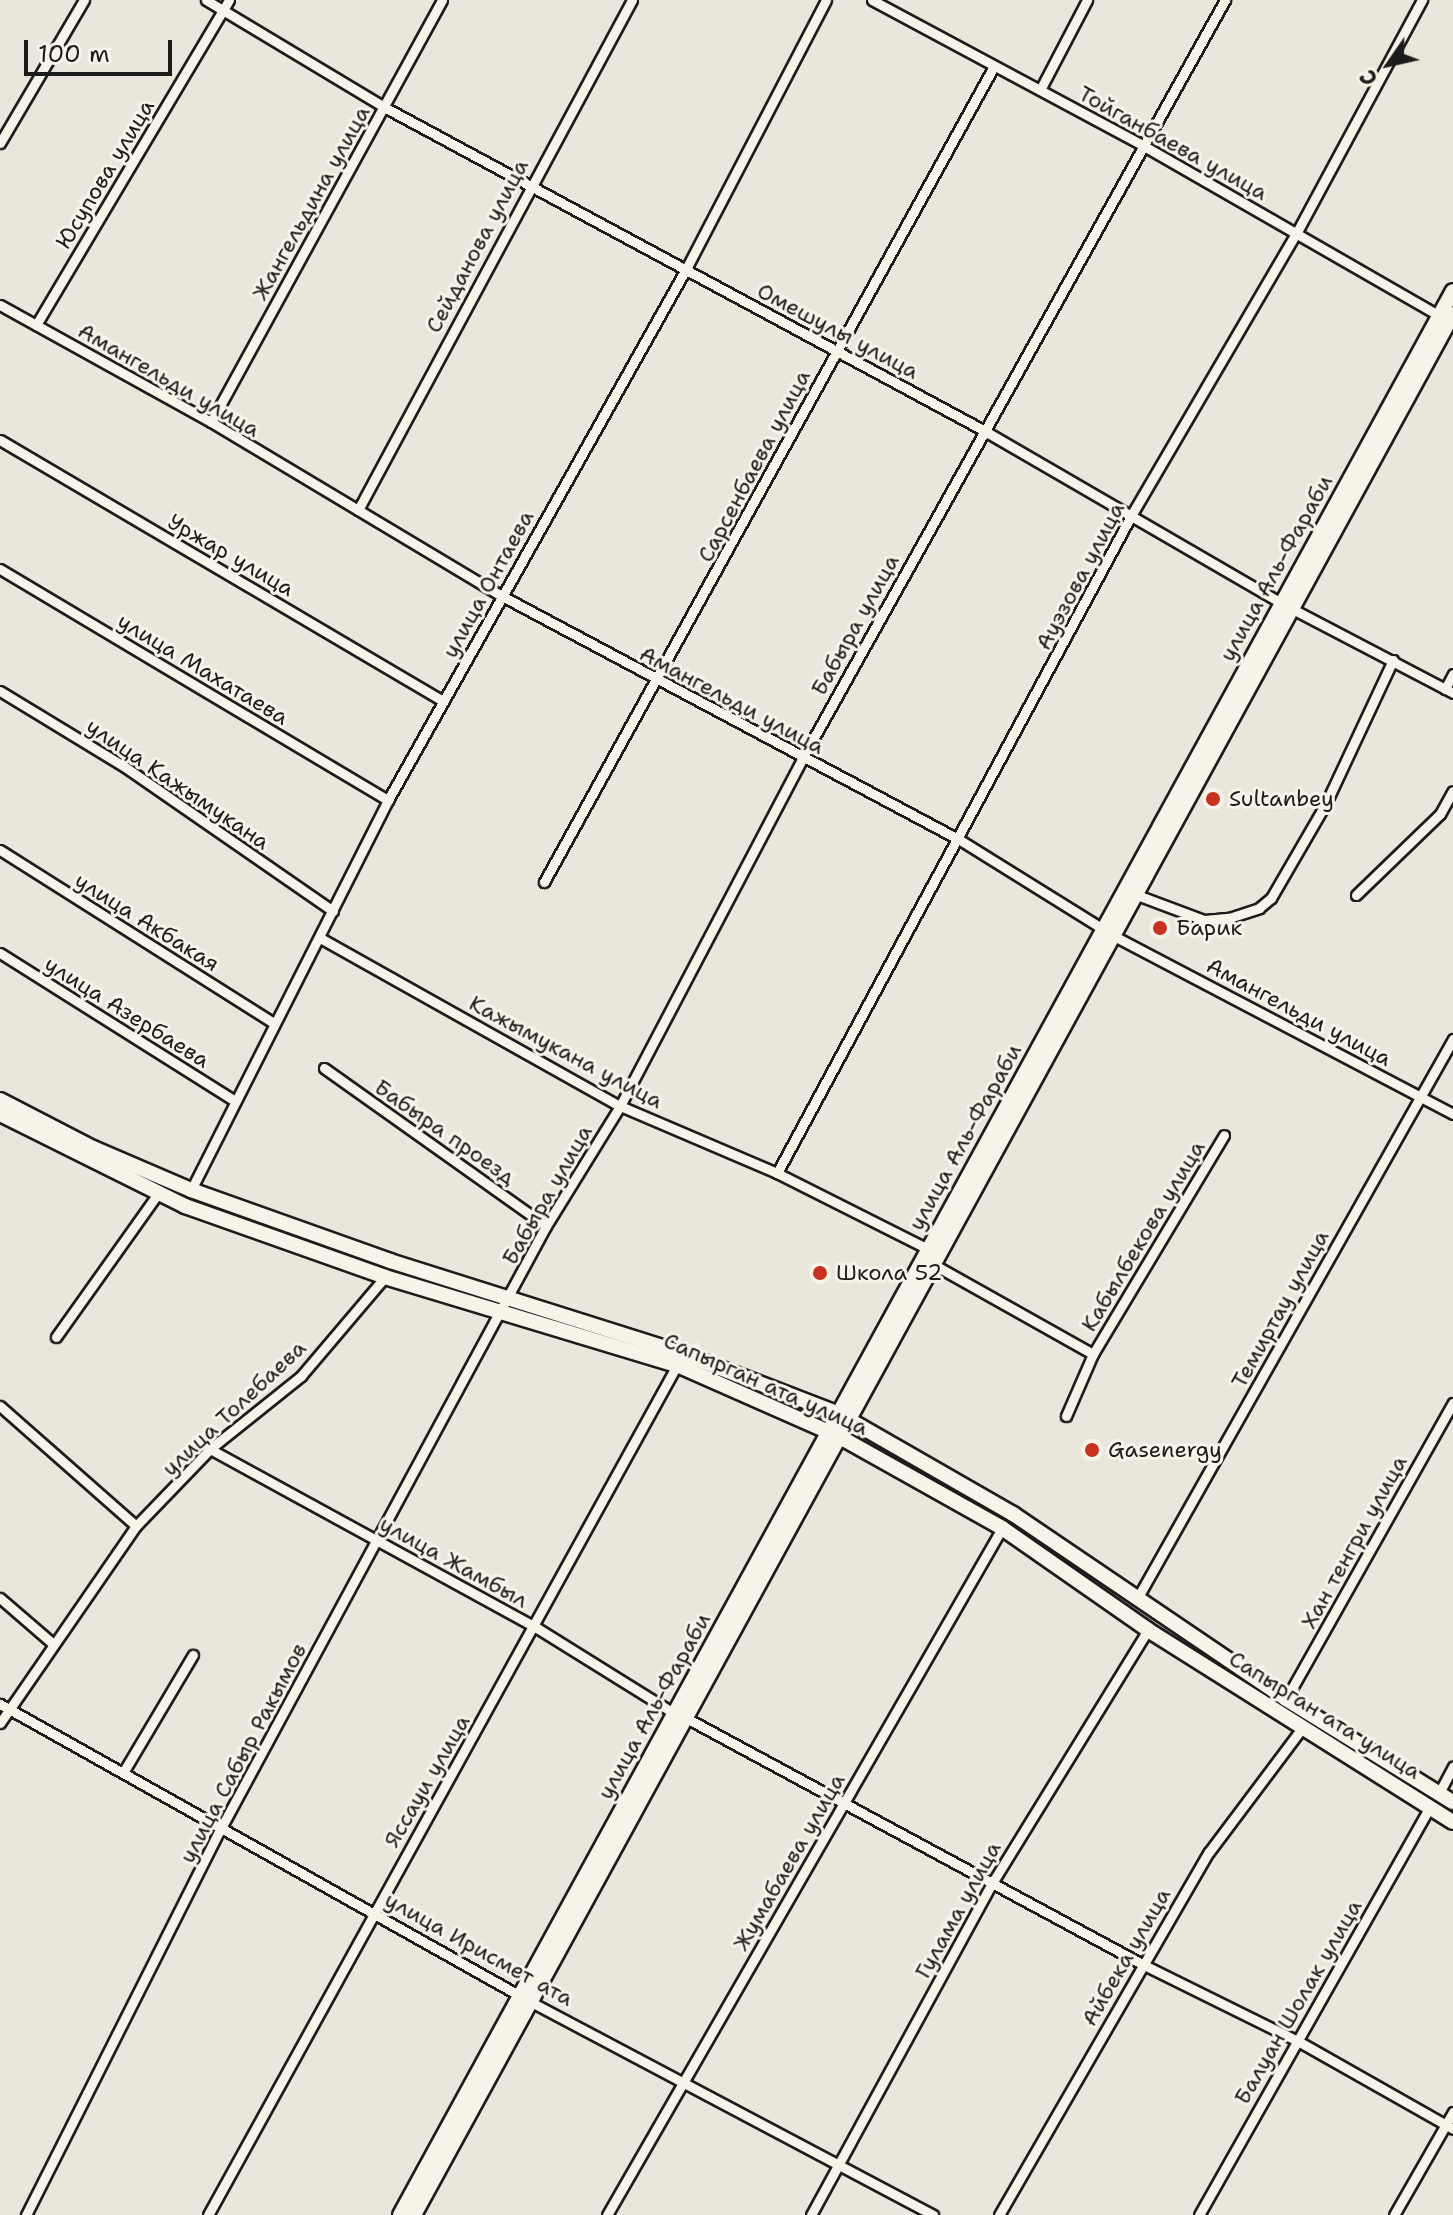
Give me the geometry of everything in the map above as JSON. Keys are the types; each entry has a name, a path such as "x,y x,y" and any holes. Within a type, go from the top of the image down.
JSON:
{"main road":[{"name":"улица Аль-Фараби","path":"400,2215 526,1999 929,1258 1449,319 1453,291"},
{"name":"улица Аль-Фараби","path":"1109,932 1137,895 1288,606"},
{"name":"Сапырган ата улица","path":"0,1100 93,1148 191,1190 681,1353 844,1417 1013,1514 1286,1699 1453,1802"},
{"name":"Сапырган ата улица","path":"0,1114 157,1195 385,1277 677,1365 834,1434 1002,1528 1148,1630 1453,1822"},
{"name":"улица Аль-Фараби","path":"414,2215 526,1999"}],"street":[{"path":"0,143 84,0"},
{"name":"Омешулы улица","path":"206,0 384,107 983,430 1288,606 1449,691"},
{"name":"Юсупова улица","path":"36,325 229,0"},
{"name":"Жангельдина улица","path":"211,422 442,0"},
{"name":"Сейданова улица","path":"358,510 529,185 632,0"},
{"name":"улица Онтаева","path":"191,1190 274,1023 322,939 388,800 686,269 826,0"},
{"name":"Тойганбаева улица","path":"872,0 1144,146 1449,319"},
{"path":"1040,90 1087,0"},
{"name":"Бабыра улица","path":"503,1313 546,1226 620,1106 802,759 1225,0"},
{"name":"Ауэзова улица","path":"777,1173 960,840 1132,514 1297,232 1422,0"},
{"name":"Сарсенбаева улица","path":"544,882 658,681 994,66"},
{"name":"Амангельди улица","path":"0,305 211,422 502,596 802,759 960,840 1109,932 1453,1114"},
{"name":"Уржар улица","path":"0,440 443,701"},
{"name":"улица Махатаева","path":"0,569 388,800"},
{"path":"1137,895 1204,920 1229,918 1271,898 1326,803 1393,660"},
{"path":"1449,691 1453,674"},
{"name":"улица Кажымукана","path":"0,691 125,767 333,911"},
{"path":"1356,895 1440,814 1453,791"},
{"name":"улица Акбакая","path":"0,850 274,1023"},
{"name":"Кажымукана улица","path":"322,939 620,1106 777,1173 929,1258"},
{"name":"улица Азербаева","path":"0,953 235,1101"},
{"name":"Темиртау улица","path":"1138,1597 1453,1039"},
{"name":"Бабыра проезд","path":"324,1068 546,1226"},
{"name":"Кабылбекова улица","path":"929,1258 1093,1354 1224,1135"},
{"path":"56,1337 157,1195"},
{"name":"улица Толебаева","path":"0,1723 51,1642 136,1526 210,1449 301,1376 385,1277"},
{"name":"улица Сабыр Ракымов","path":"26,2215 221,1828 503,1313"},
{"path":"1066,1416 1093,1354"},
{"name":"Яссауи улица","path":"208,2215 372,1910 537,1628 677,1365"},
{"name":"Хан тенгри улица","path":"1286,1699 1453,1403"},
{"path":"0,1406 136,1526"},
{"name":"улица Жамбыл","path":"210,1449 537,1628 682,1716 847,1800 1142,1964 1296,2040 1449,2127"},
{"name":"Жумабаева улица","path":"607,2215 1002,1528"},
{"path":"0,1598 51,1642"},
{"name":"Гулама улица","path":"811,2215 994,1880 1148,1630"},
{"path":"124,1771 193,1655"},
{"name":"улица Ирисмет ата","path":"0,1704 12,1707 526,1999 683,2079 933,2215"},
{"name":"Айбека улица","path":"999,2215 1209,1852 1302,1728"},
{"path":"1439,1793 1453,1767"},
{"name":"Балуан Шолак улица","path":"1199,2215 1430,1807"},
{"path":"1394,2215 1449,2127 1453,2112"}],"place":[{"name":"Sultanbey","path":"1213,799"},
{"name":"Барик","path":"1160,928"},
{"name":"Школа 52","path":"820,1273"},
{"name":"Gasenergy","path":"1092,1450"}]}
